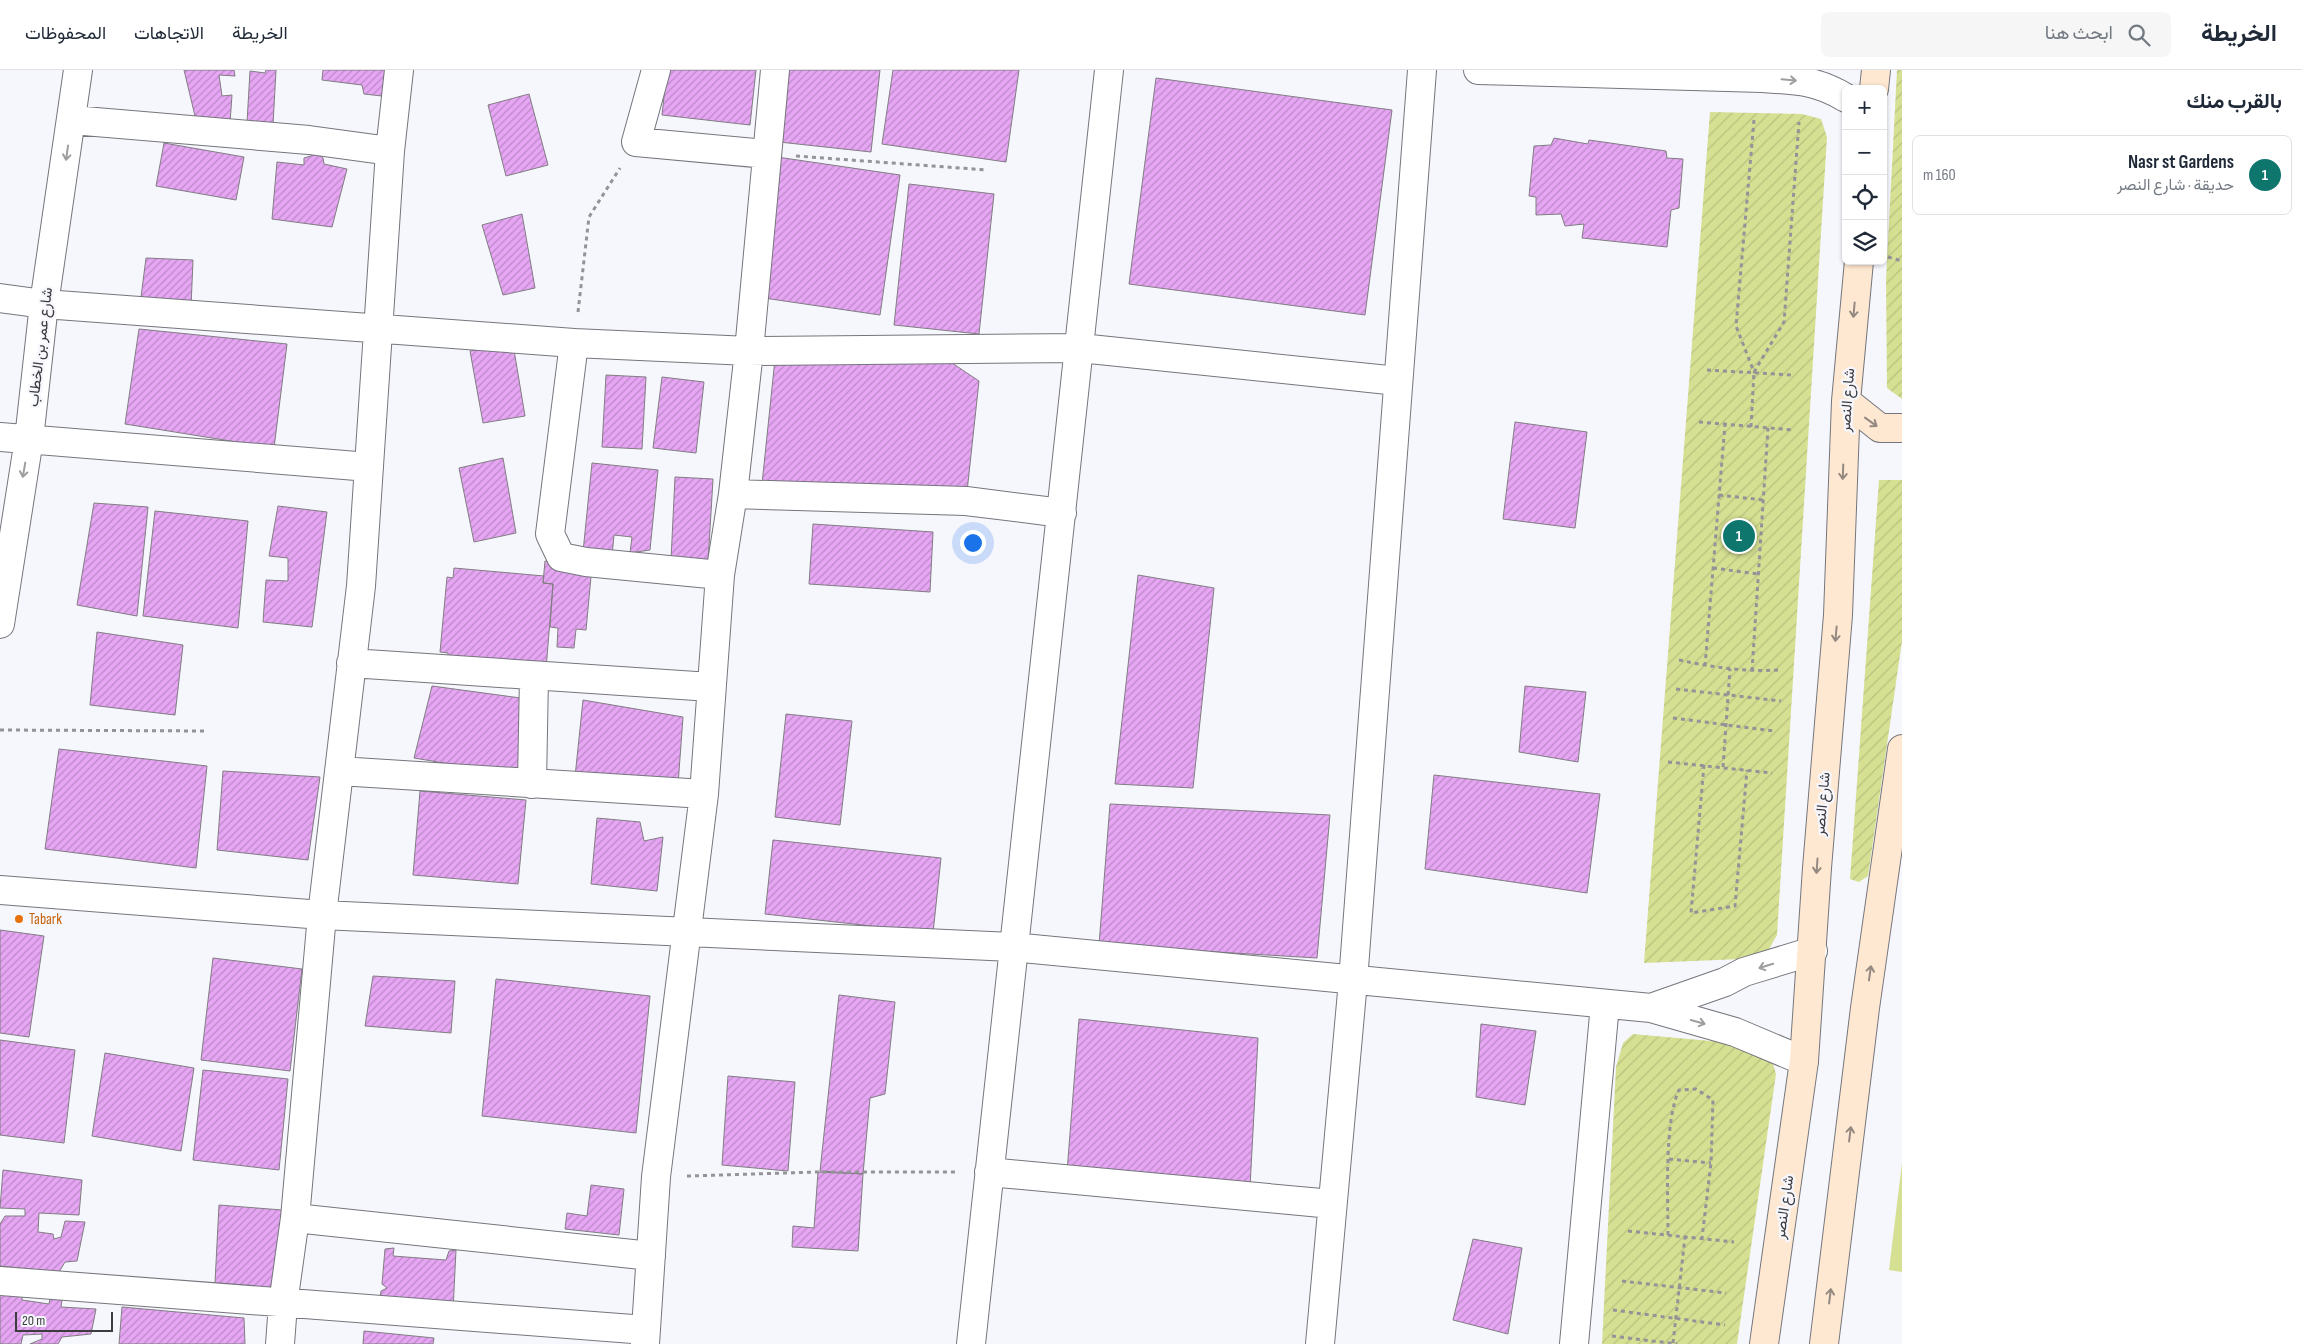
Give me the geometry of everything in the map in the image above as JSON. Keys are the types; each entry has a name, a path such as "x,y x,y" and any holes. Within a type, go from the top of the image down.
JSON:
{"main road":[{"path":"1874,85 1876,70"},
{"name":"شارع النصر","path":"1764,1344 1804,1061 1813,951 1817,868 1838,615 1846,401 1859,265"},
{"path":"1846,401 1880,428 1902,428"},
{"path":"1824,1344 1865,1008 1902,749"}],"street":[{"name":"شارع عمر بن الخطاب","path":"0,624 5,548 29,439 44,304 78,70"},
{"path":"280,1344 294,1218 322,915 361,586 390,151 399,70"},
{"path":"656,70 636,142 766,154"},
{"path":"0,1281 283,1304 645,1337 656,1177 685,931 704,794 720,575 733,494 749,351 774,70"},
{"path":"971,1344 1012,947 1062,512 1109,70"},
{"path":"1320,1344 1353,981 1422,70"},
{"path":"1478,70 1762,78 1801,81 1826,86 1842,96"},
{"path":"72,120 310,140 390,151"},
{"path":"0,298 44,304 574,343 749,351 1080,348 1398,381"},
{"path":"574,343 550,534 561,557 586,562 720,575"},
{"path":"0,437 369,467"},
{"path":"733,494 966,501 1062,512"},
{"path":"352,663 711,687"},
{"path":"532,784 534,676"},
{"path":"339,771 704,794"},
{"path":"0,890 322,915 1012,947 1651,1008 1736,1032 1804,1061"},
{"path":"1651,1008 1724,982 1744,972 1813,951"},
{"path":"1574,1344 1605,1004"},
{"path":"989,1172 1332,1204"},
{"path":"294,1218 651,1256"}],"path":[{"path":"1751,426 1754,372 1736,326 1754,120"},
{"path":"1754,372 1784,322 1799,122"},
{"path":"574,343 589,217 636,142"},
{"path":"766,154 987,170"},
{"path":"1887,257 1902,261"},
{"path":"1707,370 1792,375"},
{"path":"1700,422 1794,430"},
{"path":"1705,666 1726,424"},
{"path":"1752,671 1768,428"},
{"path":"1719,495 1763,500"},
{"path":"1713,568 1758,574"},
{"path":"1679,660 1730,669 1752,671 1778,670"},
{"path":"1723,768 1730,669"},
{"path":"1676,689 1780,701"},
{"path":"1673,718 1774,731"},
{"path":"0,730 208,732"},
{"path":"1668,762 1772,773"},
{"path":"1704,765 1691,913 1735,906 1747,770"},
{"path":"1668,1235 1669,1158 1674,1101 1679,1090 1696,1089 1713,1100 1711,1163 1702,1238"},
{"path":"1669,1158 1711,1163"},
{"path":"656,1177 818,1172 989,1172"},
{"path":"1628,1231 1734,1242"},
{"path":"1673,1344 1685,1237"},
{"path":"1622,1281 1726,1293"},
{"path":"1613,1310 1725,1325"},
{"path":"1612,1336 1654,1343 1677,1344"}],"green space":[{"path":"1897,70 1902,70 1902,399 1887,388 1887,261"},
{"path":"1710,112 1802,114 1821,119 1827,137 1777,935 1768,951 1742,959 1644,963"},
{"path":"1879,480 1902,480 1902,641 1868,876 1859,882 1850,879"},
{"path":"1633,1034 1744,1044 1762,1052 1773,1064 1776,1074 1737,1344 1602,1344 1616,1067 1623,1043"},
{"path":"1902,1163 1902,1272 1889,1270"}],"building":[{"path":"184,70 234,70 235,76 219,75 222,96 232,95 230,123 195,116"},
{"path":"266,70 276,70 273,125 247,123 250,71 265,73"},
{"path":"323,70 385,70 382,96 364,94 362,85 322,80"},
{"path":"667,70 756,70 750,125 662,115"},
{"path":"787,70 880,70 871,152 779,142"},
{"path":"893,70 1019,70 1006,162 882,144"},
{"path":"1156,78 1392,110 1365,315 1129,284"},
{"path":"529,94 548,165 506,176 488,105"},
{"path":"1554,138 1588,144 1589,140 1666,151 1667,158 1683,159 1679,208 1671,210 1667,247 1582,238 1584,224 1565,226 1561,214 1536,215 1536,197 1529,196 1534,146 1551,145"},
{"path":"164,143 244,157 236,200 156,186"},
{"path":"317,154 323,158 324,164 347,169 332,227 272,219 277,162 304,165 304,158"},
{"path":"777,157 900,175 880,315 757,297"},
{"path":"909,184 994,194 979,334 894,325"},
{"path":"522,214 535,288 503,295 482,225"},
{"path":"146,258 193,260 191,307 141,297"},
{"path":"139,329 287,344 274,448 125,424"},
{"path":"513,344 525,416 483,423 470,351"},
{"path":"775,359 949,361 979,381 966,501 762,484"},
{"path":"606,375 646,377 642,449 602,447"},
{"path":"662,377 704,382 696,453 653,448"},
{"path":"1515,422 1587,432 1575,528 1503,519"},
{"path":"503,458 516,533 474,542 459,468"},
{"path":"592,463 658,470 650,550 630,553 632,537 614,535 612,556 583,552"},
{"path":"675,477 713,479 708,563 671,560"},
{"path":"94,503 148,507 137,616 77,605"},
{"path":"278,506 327,512 312,627 263,622 266,580 288,581 288,558 269,556"},
{"path":"155,511 248,521 238,628 143,616"},
{"path":"813,524 933,532 930,592 809,584"},
{"path":"545,561 592,566 586,630 576,629 574,648 557,647 558,628 550,627 553,584 543,583"},
{"path":"454,568 544,576 543,583 553,584 546,669 448,660 448,653 440,652 447,577 453,578"},
{"path":"1138,575 1214,588 1193,788 1115,784"},
{"path":"97,632 183,645 175,715 90,705"},
{"path":"432,686 528,699 522,776 414,758"},
{"path":"1525,686 1586,692 1578,762 1519,752"},
{"path":"583,700 683,717 678,785 575,777"},
{"path":"786,714 852,721 840,825 775,817"},
{"path":"59,749 207,766 196,868 45,849"},
{"path":"223,771 320,777 308,860 217,850"},
{"path":"1434,775 1600,794 1587,893 1425,869"},
{"path":"420,791 526,800 518,884 413,875"},
{"path":"1110,804 1330,815 1317,958 1099,945"},
{"path":"597,818 640,822 644,841 663,837 657,891 591,884"},
{"path":"773,840 941,858 933,933 765,914"},
{"path":"0,930 44,936 29,1037 0,1033"},
{"path":"213,958 302,969 290,1071 201,1060"},
{"path":"373,976 455,981 451,1033 365,1026"},
{"path":"496,979 650,996 636,1133 482,1116"},
{"path":"839,995 895,1002 885,1094 870,1098 863,1174 820,1171"},
{"path":"1079,1019 1258,1038 1250,1187 1067,1172"},
{"path":"1481,1024 1536,1031 1525,1105 1476,1097"},
{"path":"0,1040 75,1050 64,1143 0,1135"},
{"path":"105,1053 194,1068 181,1151 92,1136"},
{"path":"203,1070 288,1079 279,1170 193,1160"},
{"path":"728,1076 795,1082 788,1171 722,1165"},
{"path":"3,1170 82,1180 79,1215 39,1213 38,1232 53,1234 54,1239 61,1237 65,1221 85,1222 77,1261 65,1262 59,1272 0,1266 0,1224 5,1216 25,1216 25,1209 0,1208"},
{"path":"818,1172 863,1174 858,1251 792,1247 793,1226 814,1228"},
{"path":"591,1185 624,1189 619,1235 565,1229 567,1213 587,1216"},
{"path":"219,1205 282,1210 272,1290 215,1283"},
{"path":"1473,1239 1522,1248 1508,1334 1453,1320"},
{"path":"394,1248 393,1256 446,1260 449,1251 456,1250 453,1311 379,1306 381,1291 387,1288 382,1284 385,1249"},
{"path":"0,1291 22,1295 22,1300 49,1304 50,1298 62,1300 61,1307 96,1309 91,1334 62,1337 58,1344 30,1344 42,1339 42,1334 23,1335 21,1344 0,1344"},
{"path":"122,1307 244,1318 245,1344 119,1344"},
{"path":"364,1331 434,1338 433,1344 363,1344"}],"place":[{"name":"Nasr st Gardens","path":"1739,536"},
{"name":"Tabark","path":"19,919"}]}
